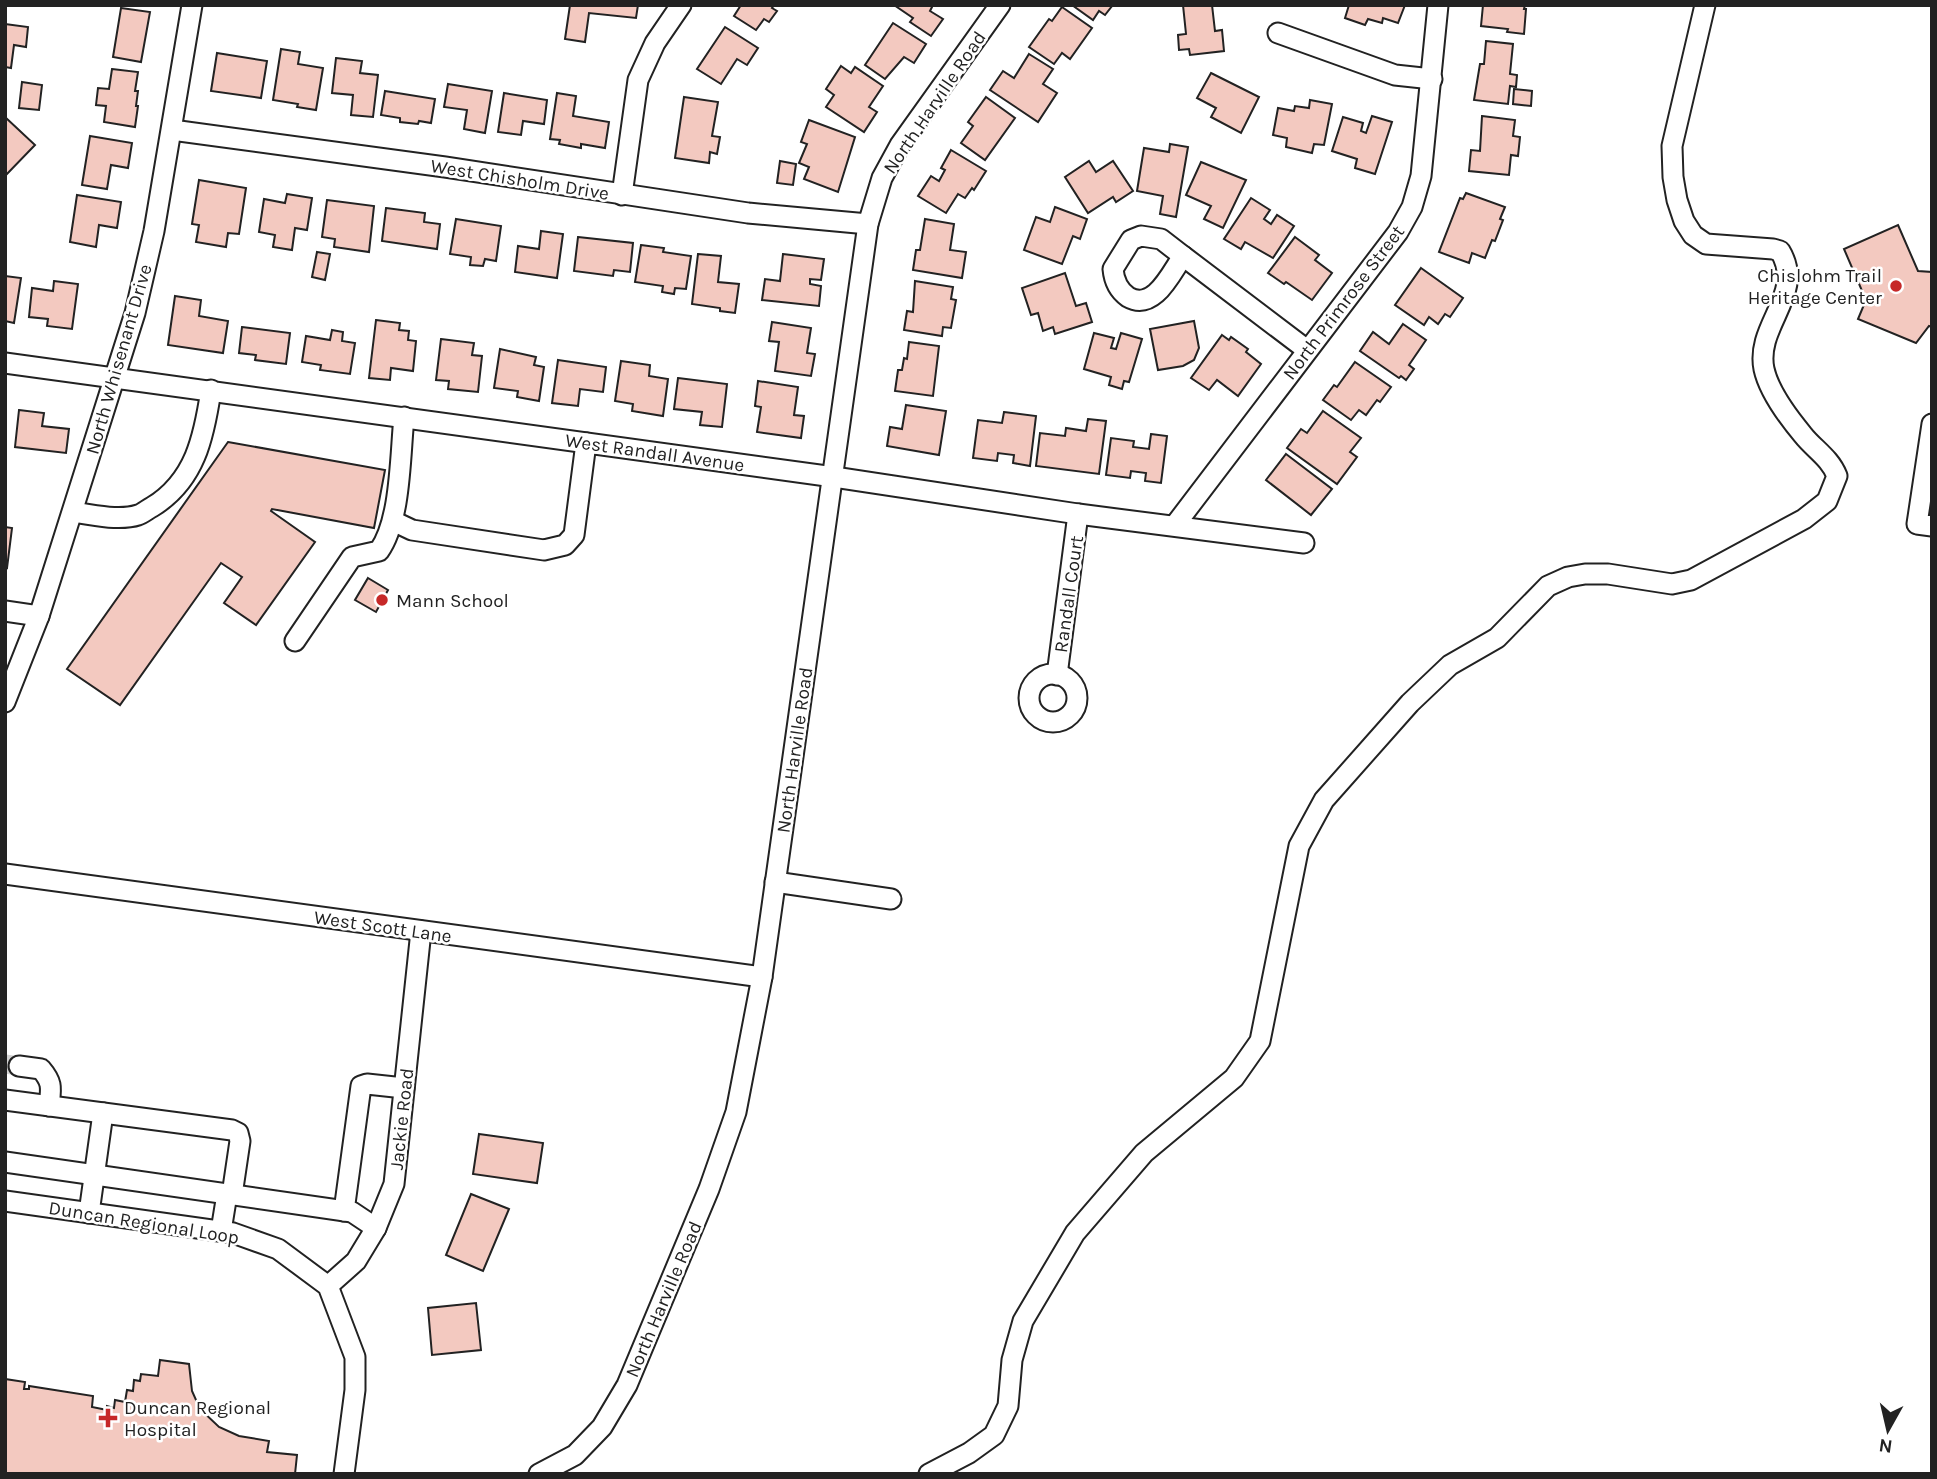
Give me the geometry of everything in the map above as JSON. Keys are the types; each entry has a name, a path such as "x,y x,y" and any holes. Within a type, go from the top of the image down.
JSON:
{"street":[{"name":"North Whisenant Drive","path":"5,702 39,616 135,313 154,231 192,5"},
{"path":"622,195 638,80 655,43 681,5"},
{"name":"North Harville Road","path":"539,1474 575,1455 602,1427 627,1385 709,1189 736,1111 762,977 868,224 882,178 900,145 1000,5"},
{"name":"North Primrose Street","path":"1175,525 1398,232 1412,206 1421,176 1438,5"},
{"path":"929,1474 969,1453 995,1435 1008,1406 1012,1360 1023,1321 1075,1233 1144,1153 1234,1078 1260,1041 1299,846 1324,800 1410,703 1450,665 1497,638 1548,586 1568,577 1608,573 1672,584 1691,580 1804,519 1827,501 1837,476 1832,465 1803,435 1770,386 1764,371 1766,338 1788,290 1787,263 1780,251 1773,249 1706,244 1693,235 1684,222 1677,200 1672,177 1672,146 1705,5"},
{"path":"1278,33 1395,75 1432,79"},
{"name":"West Chisholm Drive","path":"172,130 445,167 748,213 868,224"},
{"path":"1183,256 1307,350"},
{"name":"West Randall Avenue","path":"5,363 834,477 1078,514 1304,543"},
{"path":"73,513 101,517 137,515 169,497 192,465 205,428 211,390"},
{"path":"295,641 352,557 379,551 386,542 393,521 404,417"},
{"path":"1932,424 1929,429 1917,524 1932,526"},
{"path":"393,521 412,530 544,550 565,545 574,535 586,443"},
{"name":"Randall Court","path":"1057,675 1078,514"},
{"path":"5,611 39,616"},
{"name":"West Scott Lane","path":"5,874 762,977"},
{"path":"775,882 891,899"},
{"name":"Jackie Road","path":"328,1286 356,1261 376,1228 394,1184 421,931"},
{"path":"19,1066 41,1069 47,1076 51,1083 49,1106"},
{"path":"344,1211 361,1087 367,1084 404,1088"},
{"path":"5,1100 232,1130 238,1133 240,1141 221,1231"},
{"path":"89,1213 103,1113"},
{"path":"5,1162 344,1211 361,1217 376,1228"},
{"name":"Duncan Regional Loop","path":"5,1201 221,1231 278,1249 328,1286"},
{"path":"328,1286 355,1357 355,1390 345,1474"}],"building":[{"path":"570,5 638,5 636,18 589,13 585,42 565,39"},
{"path":"741,5 774,5 772,8 777,11 769,22 764,19 756,30 734,16"},
{"path":"894,5 929,5 932,7 930,11 943,19 931,36 910,22 913,18"},
{"path":"1072,5 1112,6 1105,15 1099,11 1093,20"},
{"path":"1183,5 1212,5 1215,31 1222,30 1224,51 1190,55 1189,49 1179,50 1178,35 1186,34"},
{"path":"1349,5 1405,5 1398,23 1383,18 1382,23 1368,19 1365,25 1345,18"},
{"path":"1483,5 1525,5 1524,34 1481,26"},
{"path":"1062,7 1092,28 1070,59 1062,53 1054,64 1029,47 1049,19 1052,21"},
{"path":"121,8 150,12 141,62 113,57"},
{"path":"893,23 926,44 914,63 904,57 885,79 865,65"},
{"path":"5,24 28,27 26,47 14,45 11,68 5,67"},
{"path":"725,27 758,48 747,65 737,59 721,84 697,69"},
{"path":"1486,41 1513,44 1510,74 1517,75 1516,87 1510,86 1508,104 1474,100 1480,64 1484,64"},
{"path":"281,49 300,52 298,64 323,68 316,110 273,100"},
{"path":"217,53 267,61 261,98 211,91"},
{"path":"1029,54 1053,69 1043,84 1057,93 1038,122 990,90 1003,71 1014,78"},
{"path":"336,58 362,61 360,73 378,75 373,117 351,115 353,95 332,93"},
{"path":"841,66 851,73 855,67 883,86 869,107 877,112 864,132 826,107 834,95 826,89"},
{"path":"112,69 138,72 135,127 104,122 106,106 96,105 98,88 109,89"},
{"path":"1211,73 1259,97 1241,133 1211,117 1216,108 1197,98"},
{"path":"22,82 42,85 39,110 19,108"},
{"path":"448,84 492,91 485,133 464,129 467,110 444,107"},
{"path":"1514,89 1532,91 1531,106 1513,104"},
{"path":"385,91 435,99 431,123 400,122 400,118 381,115"},
{"path":"504,93 547,100 544,124 523,121 521,135 498,132"},
{"path":"557,93 576,96 573,116 609,122 605,148 581,144 581,148 559,144 560,140 550,139"},
{"path":"684,97 718,102 712,136 720,137 717,154 710,152 709,163 675,158"},
{"path":"986,97 1015,118 985,160 961,143 973,126 968,122"},
{"path":"1310,100 1332,104 1324,145 1314,144 1312,153 1286,147 1287,138 1273,135 1278,108 1294,111 1295,106 1309,108"},
{"path":"1372,116 1392,122 1375,174 1355,168 1357,159 1332,151 1343,117 1363,123 1361,131 1366,133"},
{"path":"1482,116 1515,120 1513,136 1520,137 1518,156 1511,155 1509,175 1469,171 1471,150 1480,151"},
{"path":"5,117 35,145 5,176"},
{"path":"809,120 855,137 838,192 804,179 809,167 799,163 807,144 801,142"},
{"path":"90,136 132,143 128,168 111,165 107,189 82,185"},
{"path":"1170,144 1188,147 1176,217 1160,214 1163,196 1137,191 1144,148 1169,152"},
{"path":"951,150 986,171 974,190 972,188 965,198 958,194 946,213 918,196 931,176 939,181 945,170 941,168"},
{"path":"780,161 796,164 793,185 777,183"},
{"path":"1089,161 1096,172 1113,161 1133,191 1116,202 1113,197 1088,213 1065,177"},
{"path":"1201,162 1246,180 1223,228 1204,219 1211,206 1186,195"},
{"path":"199,180 246,188 239,234 228,233 226,247 196,242 199,225 192,224"},
{"path":"1466,193 1505,207 1495,241 1492,240 1485,258 1472,253 1469,263 1439,252 1460,198 1463,199"},
{"path":"287,194 312,198 307,230 295,228 292,250 273,247 275,235 259,232 264,199 285,203"},
{"path":"77,195 121,202 117,228 99,225 96,247 70,242"},
{"path":"1251,198 1270,210 1264,219 1271,224 1277,215 1294,226 1273,258 1245,242 1241,249 1224,239"},
{"path":"327,200 374,206 369,252 334,247 335,239 322,237"},
{"path":"1055,207 1087,219 1080,239 1073,236 1062,264 1024,250 1036,217 1050,222"},
{"path":"386,208 425,213 424,222 440,224 437,249 382,241"},
{"path":"456,219 501,226 496,261 485,259 483,266 470,265 471,257 450,254"},
{"path":"925,219 954,224 950,250 966,252 962,278 913,270 916,250 920,250"},
{"name":"Chislohm Trail Heritage Center","path":"1898,225 1918,271 1932,272 1932,327 1929,326 1916,343 1858,319 1866,300 1844,249"},
{"path":"541,231 563,234 557,278 515,272 518,246 539,249"},
{"path":"578,237 633,243 630,272 614,270 613,276 574,271"},
{"path":"1295,237 1319,255 1315,260 1332,273 1312,300 1268,273"},
{"path":"641,245 664,248 663,252 691,256 686,289 675,288 674,294 662,292 663,286 635,282"},
{"path":"317,252 330,254 325,280 312,277"},
{"path":"698,254 721,256 718,282 739,284 735,313 692,304"},
{"path":"783,254 824,259 821,280 810,279 810,284 821,286 819,306 762,300 765,279 780,281"},
{"path":"1421,268 1463,298 1450,317 1445,314 1438,324 1429,317 1424,325 1395,305"},
{"path":"1065,273 1076,306 1086,303 1092,322 1055,334 1053,327 1043,331 1038,313 1031,315 1022,288"},
{"path":"5,276 21,278 14,323 5,321"},
{"path":"54,281 78,284 72,329 47,326 48,319 29,317 32,288 53,291"},
{"path":"915,281 953,287 951,299 956,300 951,328 943,327 942,336 904,330 907,311 913,312"},
{"path":"175,296 201,300 199,316 228,321 223,353 168,345"},
{"path":"376,320 400,323 399,330 409,331 408,340 416,341 413,371 391,368 390,380 369,378"},
{"path":"1194,321 1199,348 1194,360 1183,366 1158,370 1150,329"},
{"path":"772,322 811,328 807,353 815,354 811,376 775,371 779,342 769,341"},
{"path":"1403,324 1426,340 1409,365 1414,369 1406,380 1360,351 1373,332 1389,344"},
{"path":"242,327 290,333 286,364 255,360 256,355 239,353"},
{"path":"332,330 343,332 342,341 355,343 350,374 320,370 321,365 302,362 306,336 330,340"},
{"path":"1094,333 1114,338 1111,348 1116,349 1121,333 1142,339 1129,382 1124,381 1122,389 1109,385 1111,377 1084,369"},
{"path":"1222,335 1229,340 1231,337 1248,349 1246,352 1261,364 1238,396 1217,380 1209,390 1191,378"},
{"path":"441,339 474,343 472,355 482,356 478,392 448,389 449,381 436,380"},
{"path":"909,342 939,346 933,396 895,391 898,370 902,370 904,358 907,359"},
{"path":"500,349 536,357 534,365 544,367 539,401 517,397 518,391 494,388"},
{"path":"558,360 606,367 603,392 580,389 578,406 552,403"},
{"path":"621,361 650,365 649,376 668,379 663,416 632,411 633,404 615,401"},
{"path":"1355,362 1391,387 1366,415 1359,410 1351,420 1323,400 1334,385 1337,387"},
{"path":"678,378 727,384 722,427 700,425 702,412 674,409"},
{"path":"758,381 798,387 794,415 804,416 801,438 757,432 761,407 755,406"},
{"path":"906,405 946,411 939,455 887,446 890,427 902,429"},
{"path":"19,410 44,413 42,426 69,429 66,453 15,447"},
{"path":"1323,411 1361,438 1350,452 1357,457 1337,484 1287,448 1301,429 1307,433"},
{"path":"1004,412 1036,416 1030,466 1013,463 1014,455 998,453 997,461 973,458 978,420 1002,423"},
{"path":"1088,419 1106,421 1099,474 1036,466 1040,433 1065,436 1066,428 1086,431"},
{"path":"1151,434 1167,436 1161,483 1145,481 1146,473 1131,471 1130,478 1106,475 1111,438 1134,441 1133,447 1149,449"},
{"path":"228,442 385,470 374,528 272,509 271,511 315,542 256,625 224,603 242,577 221,563 120,705 67,669"},
{"path":"1286,454 1332,489 1311,515 1266,480"},
{"path":"5,527 12,528 7,568 5,567"},
{"path":"368,578 388,590 376,612 355,600"},
{"path":"479,1134 543,1143 537,1183 473,1174"},
{"path":"471,1194 509,1209 483,1271 446,1255"},
{"path":"476,1303 481,1350 432,1355 428,1308"},
{"name":"Duncan Regional Hospital","path":"160,1360 189,1364 192,1391 200,1409 219,1427 239,1436 269,1441 267,1452 297,1455 295,1474 5,1474 5,1379 25,1382 24,1389 29,1389 29,1386 93,1396 92,1407 107,1410 107,1406 114,1408 115,1400 125,1402 127,1390 133,1391 134,1380 140,1381 141,1374 158,1376"}],"tunnel":[{"path":"5,1064 19,1066"}],"place":[{"name":"Chislohm Trail Heritage Center","path":"1896,286"},
{"name":"Mann School","path":"382,600"},
{"name":"Duncan Regional Hospital","path":"108,1418"}]}
